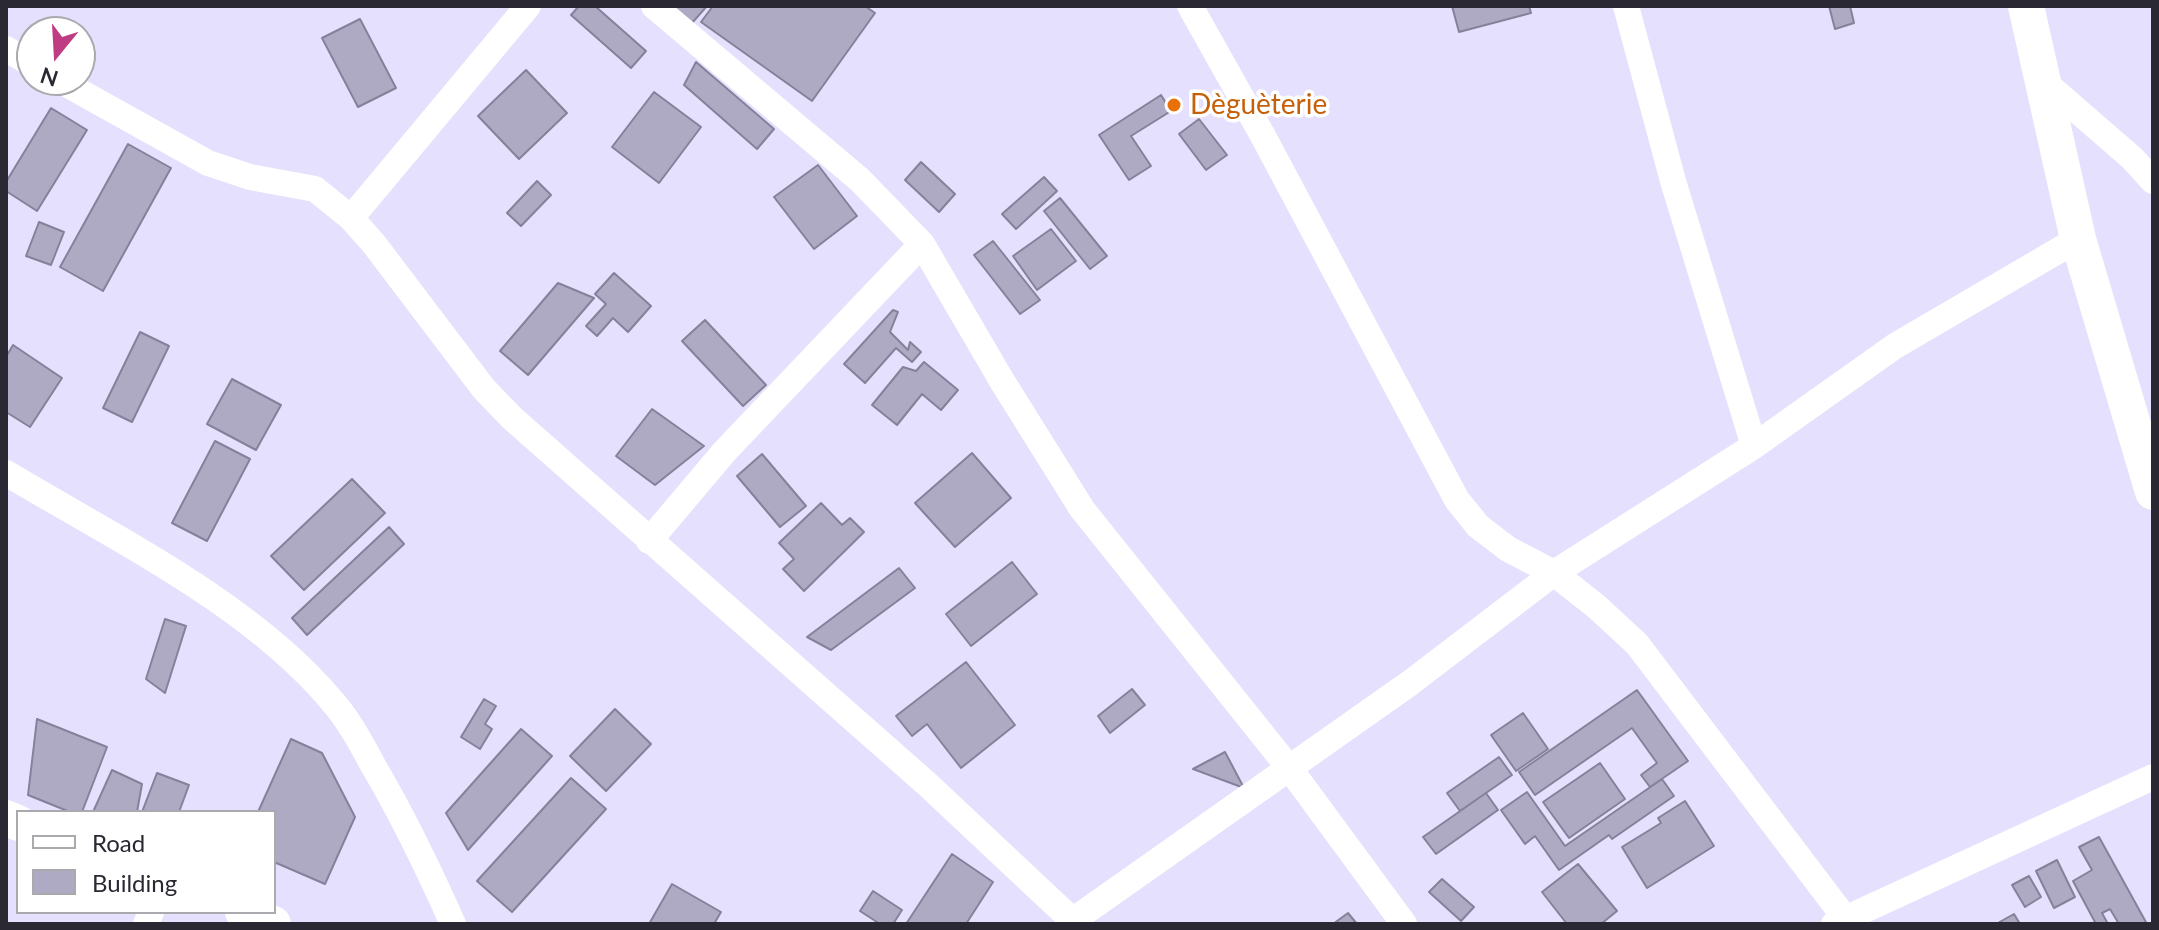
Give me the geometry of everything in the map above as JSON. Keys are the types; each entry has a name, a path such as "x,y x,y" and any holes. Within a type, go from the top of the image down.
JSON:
{"street":[{"path":"351,218 528,6"},
{"path":"654,6 860,180 922,244 1082,509 1290,769 1404,924"},
{"path":"1190,6 1263,136 1457,500 1478,526 1508,549 1554,573 1637,644 1840,921 2153,777"},
{"path":"1626,6 1673,181 1754,446"},
{"path":"2026,6 2078,239 2153,492"},
{"path":"2042,80 2132,158 2153,181"},
{"path":"88,96 208,163 250,177 315,189 351,218 484,389 512,418 927,784 1070,922 1410,683 1554,573 1754,446 1895,346 2078,239"},
{"path":"649,541 725,451 922,244"},
{"path":"6,473 211,595 285,652 333,702 362,747 409,827 453,924"},
{"path":"248,914 273,924"}],"building":[{"path":"579,6 595,6 646,51 631,68 571,15"},
{"path":"672,6 707,6 692,23"},
{"path":"713,6 865,6 875,13 812,101 701,22"},
{"path":"1452,6 1529,6 1531,13 1459,32"},
{"path":"1829,6 1850,6 1854,23 1835,29"},
{"path":"360,19 396,88 358,107 322,38"},
{"path":"696,62 774,129 757,149 684,85"},
{"path":"526,70 567,113 519,159 478,116"},
{"path":"654,92 701,127 659,183 612,147"},
{"path":"1161,95 1171,111 1131,136 1151,166 1129,180 1099,135"},
{"path":"51,108 87,130 37,211 6,191 6,182"},
{"path":"1199,119 1227,155 1206,170 1179,134"},
{"path":"128,144 171,168 103,291 60,267"},
{"path":"921,162 955,194 939,212 905,180"},
{"path":"818,165 857,216 814,249 774,197"},
{"path":"1044,177 1057,191 1016,229 1002,214"},
{"path":"537,181 551,195 521,226 507,213"},
{"path":"1060,198 1107,256 1090,269 1044,211"},
{"path":"39,222 64,232 51,265 26,256"},
{"path":"1051,229 1076,261 1037,290 1013,256"},
{"path":"993,241 1040,300 1020,314 974,255"},
{"path":"614,273 651,306 628,332 613,318 597,336 586,326 606,304 595,294"},
{"path":"558,283 594,298 528,375 500,351"},
{"path":"893,310 898,312 890,332 908,350 910,342 921,352 912,362 896,348 865,383 844,364"},
{"path":"705,320 766,385 743,406 682,341"},
{"path":"140,332 169,346 132,422 103,408"},
{"path":"13,345 62,378 30,427 6,412 6,357"},
{"path":"924,362 958,390 941,410 922,394 897,425 872,405 903,367 916,371"},
{"path":"232,379 281,405 256,450 207,424"},
{"path":"652,409 704,446 655,485 616,456"},
{"path":"215,441 250,459 207,541 172,523"},
{"path":"972,453 1011,498 955,547 915,503"},
{"path":"762,454 806,506 780,527 737,476"},
{"path":"352,479 385,513 304,590 271,556"},
{"path":"821,503 842,525 850,518 864,532 804,591 783,569 794,559 779,543"},
{"path":"389,527 404,544 307,635 292,618"},
{"path":"1012,562 1037,594 971,646 946,614"},
{"path":"899,568 915,588 831,650 807,637"},
{"path":"165,619 186,626 165,693 146,679"},
{"path":"966,662 1015,725 961,768 927,724 912,736 896,716"},
{"path":"1132,689 1145,705 1110,733 1098,716"},
{"path":"1637,690 1688,761 1650,787 1641,775 1657,763 1632,728 1535,795 1519,772"},
{"path":"484,699 496,706 485,724 492,729 480,749 461,737"},
{"path":"615,709 651,744 606,791 570,756"},
{"path":"1523,713 1548,749 1516,771 1491,735"},
{"path":"37,719 107,747 83,810 65,810 28,795"},
{"path":"521,729 552,756 468,850 446,813"},
{"path":"291,739 322,753 355,817 325,884 276,863 276,810 259,810"},
{"path":"1225,752 1244,788 1193,769"},
{"path":"1499,757 1512,775 1460,811 1447,793"},
{"path":"1600,763 1625,799 1569,838 1543,802"},
{"path":"112,770 142,784 137,810 94,810"},
{"path":"157,773 189,785 180,810 143,810"},
{"path":"571,778 606,809 512,912 477,881"},
{"path":"1662,779 1674,796 1612,839 1609,835 1559,870 1535,836 1525,844 1501,810 1527,792 1565,846"},
{"path":"1486,793 1498,810 1436,854 1423,837"},
{"path":"1685,801 1714,846 1647,888 1622,847 1661,823 1658,818"},
{"path":"2099,837 2147,924 2119,924 2110,909 2102,913 2108,924 2096,924 2073,881 2092,870 2079,847"},
{"path":"952,854 993,882 966,924 906,924"},
{"path":"2057,860 2075,897 2054,908 2036,871"},
{"path":"1578,864 1617,911 1601,924 1567,924 1542,892"},
{"path":"2029,876 2041,897 2025,907 2012,885"},
{"path":"1442,879 1474,907 1461,921 1429,892"},
{"path":"672,884 721,912 714,924 649,924"},
{"path":"873,891 902,910 893,924 880,924 860,911"},
{"path":"1348,913 1357,924 1333,924"},
{"path":"2014,914 2020,924 1996,924"}],"place":[{"name":"Dèguèterie","path":"1174,105"}]}
